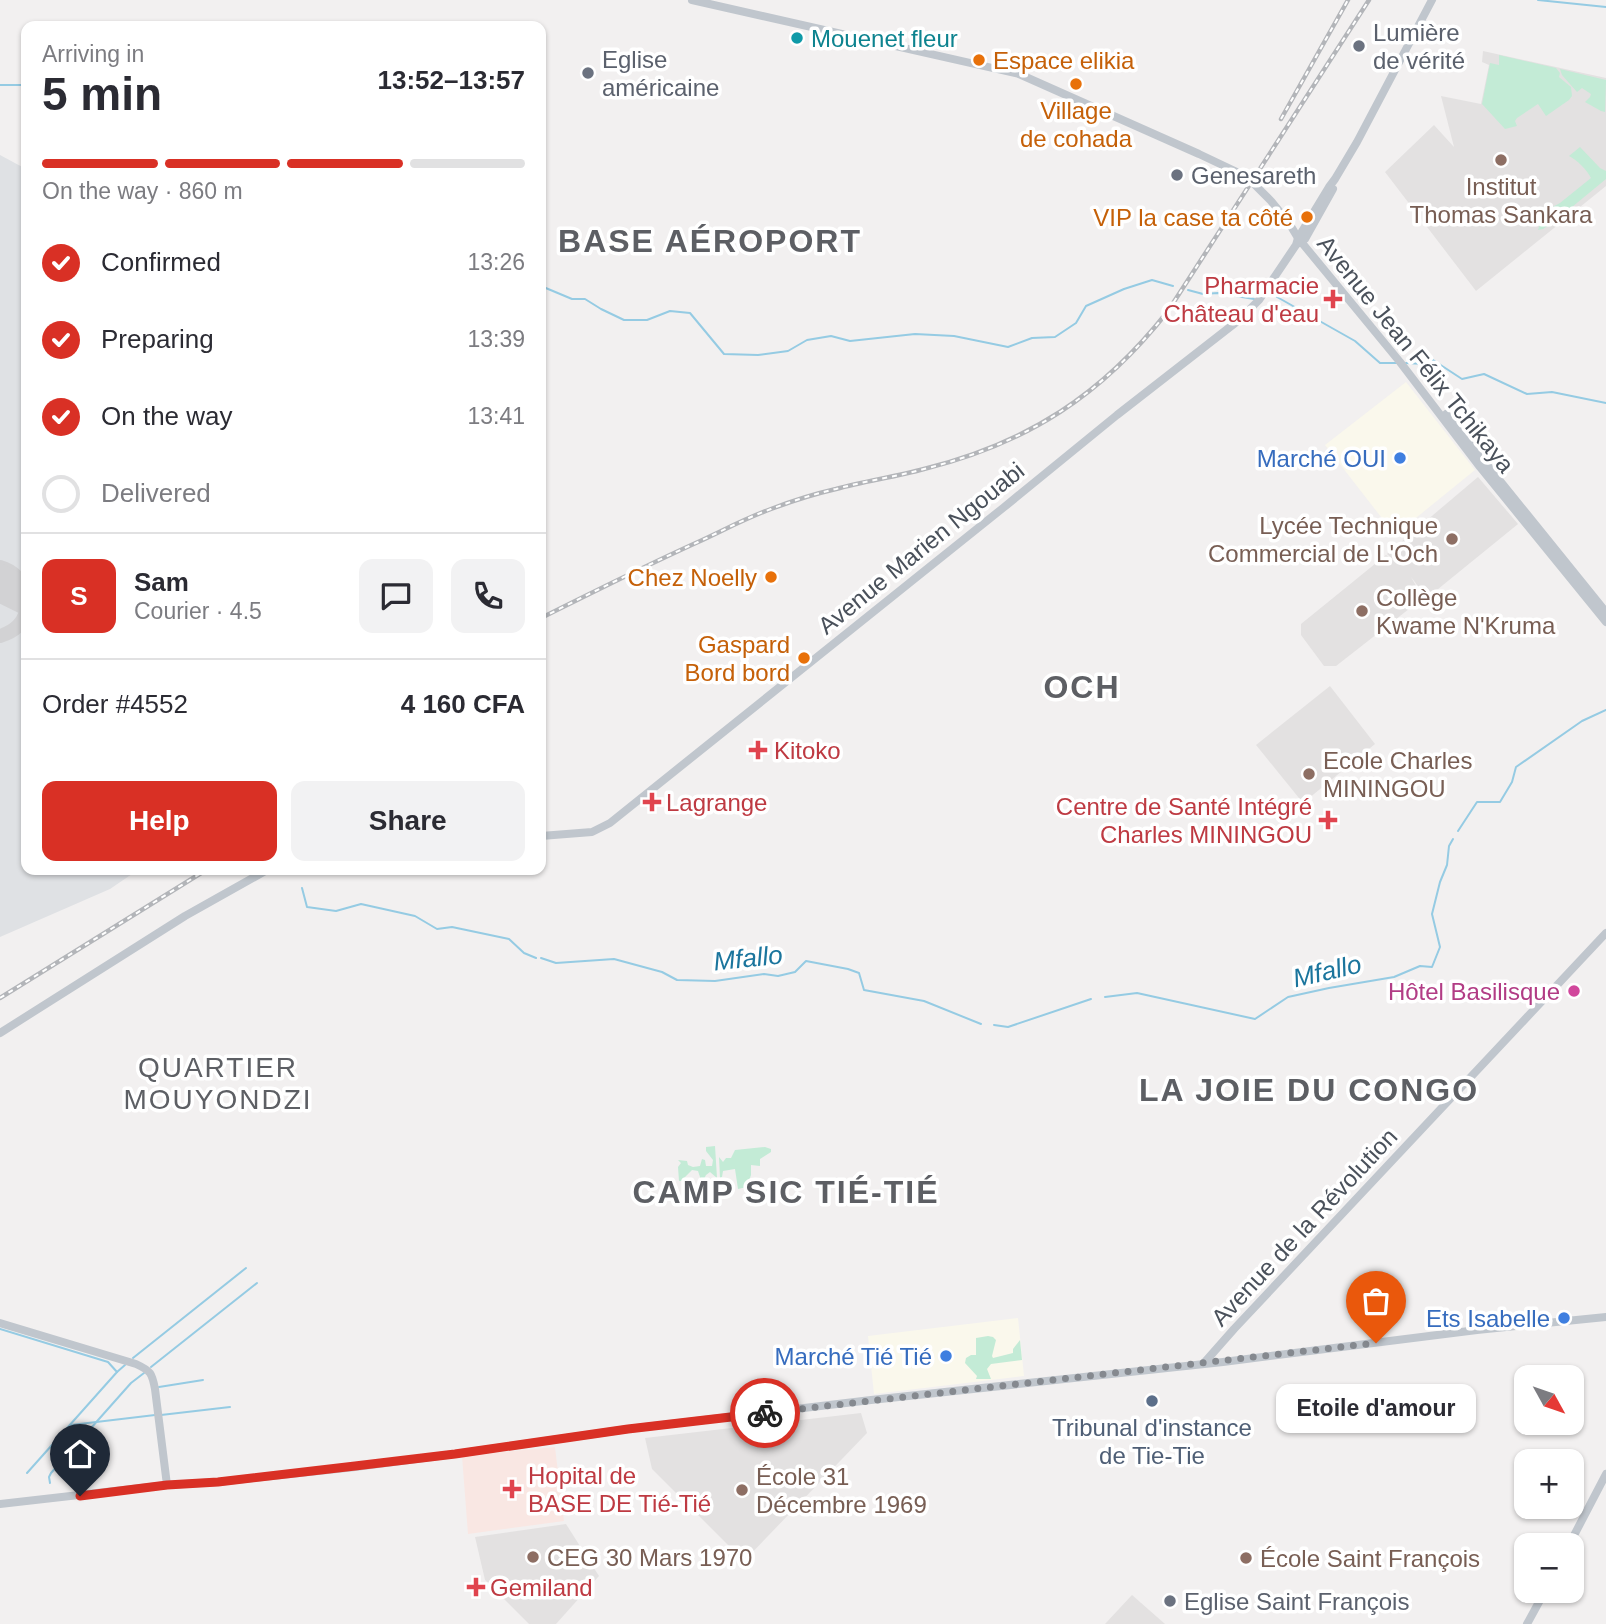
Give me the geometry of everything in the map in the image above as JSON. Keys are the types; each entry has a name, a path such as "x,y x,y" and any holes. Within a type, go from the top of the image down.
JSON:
{"street":[{"path":"692,0 1019,74 1233,170 1254,184 1271,201 1299,238"},
{"name":"Avenue Marien Ngouabi","path":"546,836 592,832 619,816 1239,320 1259,300 1335,179 1364,130 1432,0"},
{"name":"Avenue Jean Félix Tchikaya","path":"1299,238 1405,359 1434,400 1606,611"},
{"name":"Avenue Jean Félix Tchikaya","path":"1299,238 1606,622"},
{"path":"0,1033 185,916 258,875"},
{"name":"Avenue de la Révolution","path":"1206,1363 1606,936"},
{"path":"0,1504 167,1485 218,1482 857,1401 1606,1317"},
{"path":"0,1323 146,1369 152,1375 167,1485"},
{"path":"1575,1533 1606,1474"},
{"path":"1527,1624 1538,1603"}],"shaded area":[{"name":"Institut Thomas Sankara","path":"1483,51 1606,78 1606,186 1476,291 1385,172 1434,125 1454,147 1441,96 1481,104 1489,65 1482,62"},
{"path":"0,155 21,166 21,875 131,875 110,889 0,937"},
{"name":"Marché OUI","path":"1406,382 1475,470 1395,535 1325,445"},
{"path":"1478,477 1518,524 1427,598 1411,577 1423,598 1336,666 1324,666 1301,635 1301,624 1386,555 1397,563 1387,554"},
{"name":"Ecole Charles MININGOU","path":"1330,686 1375,744 1303,803 1256,745"},
{"name":"Marché Tié Tié","path":"1018,1318 1024,1376 874,1394 868,1336"},
{"name":"École 31 Décembre 1969","path":"861,1413 867,1433 744,1561 652,1469 645,1438"},
{"name":"Hopital de BASE DE Tié-Tié","path":"555,1447 564,1521 468,1534 462,1456"},
{"name":"CEG 30 Mars 1970","path":"566,1524 599,1576 556,1624 529,1624 485,1580 475,1537"},
{"path":"1132,1595 1165,1624 1105,1624"}],"green space":[{"path":"1499,55 1556,68 1560,73 1559,77 1571,87 1572,96 1546,116 1538,104 1517,118 1517,126 1505,129 1482,104 1490,63 1499,65"},
{"path":"1560,69 1606,80 1605,112 1585,102 1591,94 1582,88 1577,92"},
{"path":"1580,147 1606,171 1606,179 1555,221 1552,218 1548,222 1549,225 1538,230 1549,209 1591,178 1582,166 1569,156"},
{"path":"715,1146 717,1178 710,1172 702,1183 698,1171 692,1170 679,1181 678,1167 681,1163 678,1160 687,1161 688,1165 693,1167 700,1166 702,1159 705,1160 706,1166 712,1166 713,1160 706,1147"},
{"path":"765,1147 771,1149 771,1152 760,1159 760,1166 751,1165 747,1187 738,1189 735,1169 723,1171 720,1178 719,1157 723,1162 726,1158 731,1158 735,1150"},
{"path":"988,1336 996,1340 993,1358 1013,1353 1020,1340 1022,1360 991,1364 987,1369 991,1379 976,1379 977,1376 965,1363 966,1358 976,1355 976,1338"}],"waterway":[{"path":"1538,0 1606,7"},
{"path":"0,85 21,85"},
{"path":"546,288 572,299 585,299 624,320 647,320 670,311 690,313 724,354 758,355 788,351 807,340 831,336 850,341 915,334 954,336 1008,347 1032,338 1055,337 1076,323 1086,306 1124,289 1152,280 1173,286"},
{"path":"1188,290 1254,299"},
{"path":"1277,297 1355,341 1380,363 1397,363"},
{"path":"1406,363 1424,364 1433,360 1462,379 1484,374 1527,394 1552,392 1606,403"},
{"name":"Mfallo","path":"1458,831 1477,802 1500,802 1512,782 1516,767 1582,721 1606,710"},
{"name":"Mfallo","path":"1105,997 1137,993 1255,1019 1288,997 1394,977 1420,966 1432,967 1440,947 1432,914 1453,839"},
{"name":"Mfallo","path":"302,888 307,907 336,911 361,904 415,916 437,929 452,927 509,939 524,953 536,958"},
{"name":"Mfallo","path":"541,958 556,963 614,959 662,972 677,980 715,981 764,974 778,976 795,972 806,961 859,973 864,990 924,1001 981,1024"},
{"name":"Mfallo","path":"994,1025 1008,1027 1091,999"},
{"path":"133,1358 246,1268"},
{"path":"151,1367 257,1283"},
{"path":"0,1329 108,1362 117,1372 27,1473"},
{"path":"117,1372 125,1365"},
{"path":"50,1483 51,1473 131,1383 144,1373"},
{"path":"159,1387 203,1380"},
{"path":"161,1415 230,1407"},
{"path":"71,1425 155,1415"}],"taxiway":[{"path":"0,567 9,571 21,583"},
{"path":"0,636 17,627 21,621"}],"runway":[{"path":"0,583 21,594"}],"railway":[{"path":"1281,119 1348,0"},
{"path":"546,616 658,560 771,509 820,493 924,469 997,445 1030,430 1089,391 1143,341 1168,311 1369,0"},
{"path":"0,998 198,875"}],"way so far":[{"path":"765,1413 1376,1343"}],"place":[{"name":"Mouenet fleur","path":"797,38"},
{"name":"Lumière de vérité","path":"1359,46"},
{"name":"Espace elikia","path":"979,60"},
{"name":"Eglise américaine","path":"588,73"},
{"name":"Village de cohada","path":"1076,84"},
{"name":"Institut Thomas Sankara","path":"1501,160"},
{"name":"Genesareth","path":"1177,175"},
{"name":"VIP la case ta côté","path":"1307,217"},
{"name":"Pharmacie Château d'eau","path":"1333,299"},
{"name":"Marché OUI","path":"1400,458"},
{"name":"Lycée Technique Commercial de L'Och","path":"1452,539"},
{"name":"Chez Noelly","path":"771,577"},
{"name":"Collège Kwame N'Kruma","path":"1362,611"},
{"name":"Gaspard Bord bord","path":"804,658"},
{"name":"Kitoko","path":"758,750"},
{"name":"Ecole Charles MININGOU","path":"1309,774"},
{"name":"Lagrange","path":"652,802"},
{"name":"Centre de Santé Intégré Charles MININGOU","path":"1328,820"},
{"name":"Hôtel Basilisque","path":"1574,991"},
{"name":"Ets Isabelle","path":"1564,1318"},
{"name":"Etoile d'amour","path":"1376,1343"},
{"name":"Marché Tié Tié","path":"946,1356"},
{"name":"Tribunal d'instance de Tie-Tie","path":"1152,1401"},
{"name":"Hopital de BASE DE Tié-Tié","path":"512,1489"},
{"name":"École 31 Décembre 1969","path":"742,1490"},
{"name":"CEG 30 Mars 1970","path":"533,1557"},
{"name":"École Saint François","path":"1246,1558"},
{"name":"Gemiland","path":"476,1587"},
{"name":"Eglise Saint François","path":"1170,1601"}],"district":[{"name":"BASE AÉROPORT","path":"710,241"},
{"name":"OCH","path":"1082,687"},
{"name":"QUARTIER MOUYONDZI","path":"218,1083"},
{"name":"LA JOIE DU CONGO","path":"1309,1090"},
{"name":"CAMP SIC TIÉ-TIÉ","path":"786,1192"}],"route":[{"path":"80,1496 455,1454 628,1429 765,1413"}]}
